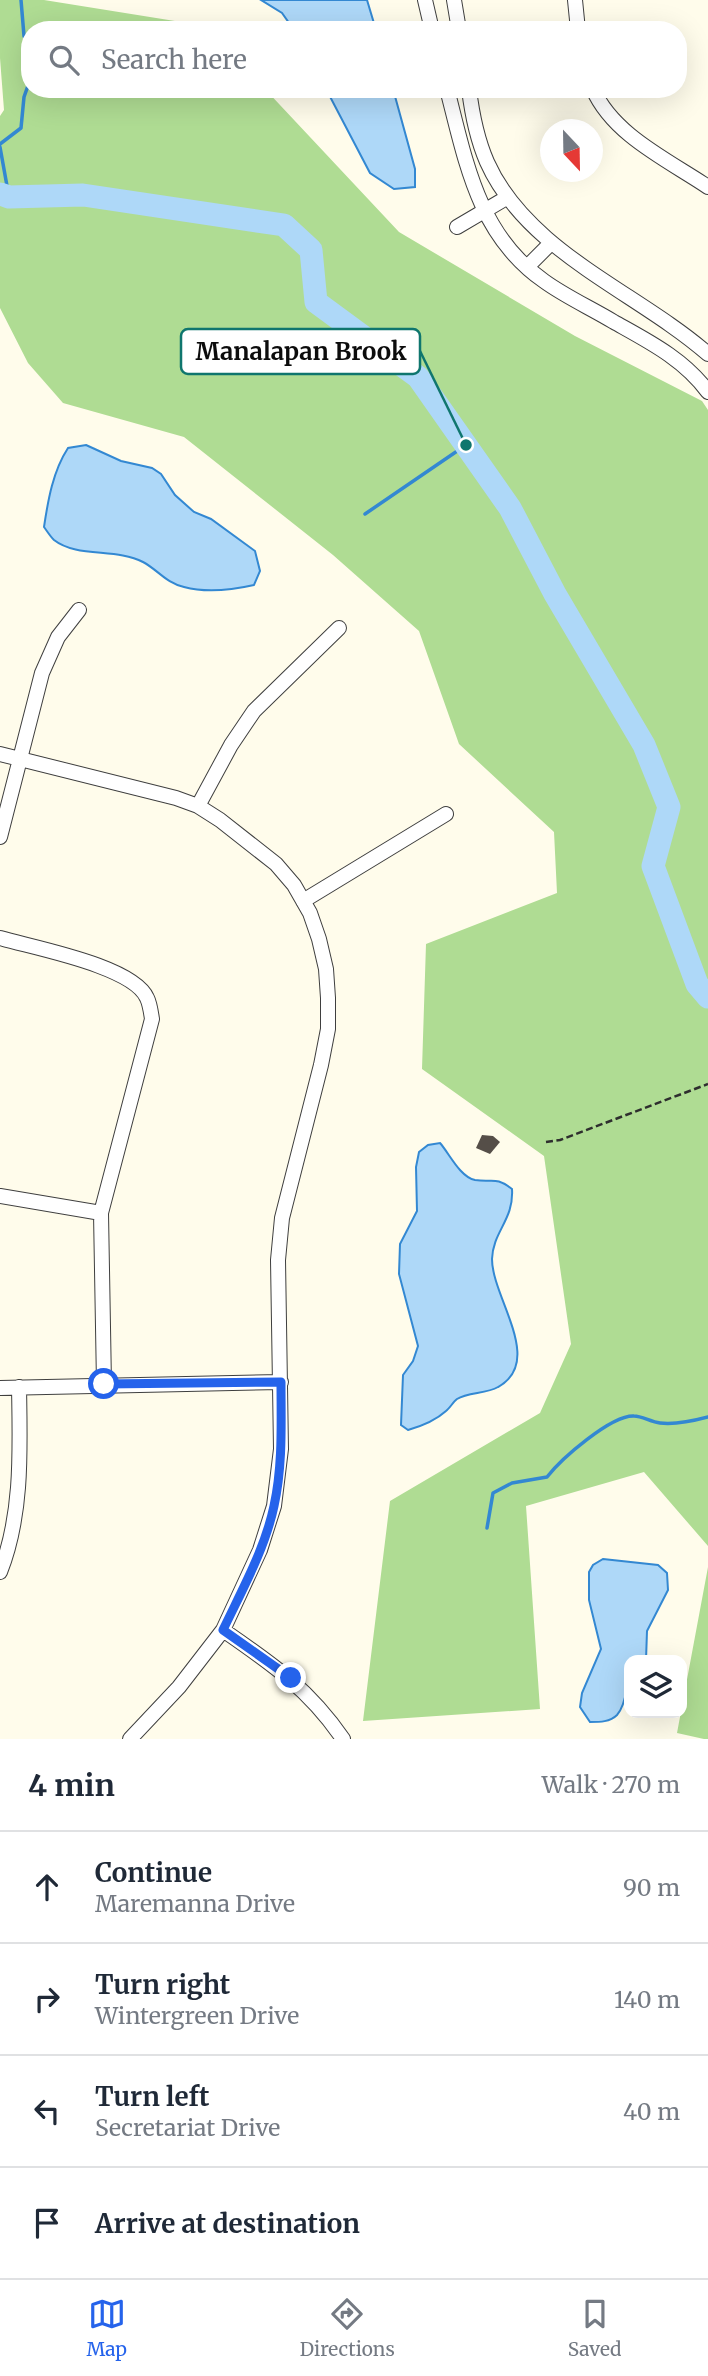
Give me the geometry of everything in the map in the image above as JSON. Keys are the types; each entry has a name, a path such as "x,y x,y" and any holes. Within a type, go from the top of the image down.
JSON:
{"street":[{"path":"425,0 430,21"},
{"path":"454,0 458,21"},
{"path":"575,0 577,21"},
{"path":"449,98 469,174 484,211 505,244 543,281 665,351 706,383"},
{"path":"470,98 487,162 508,197 551,243 640,303 708,354"},
{"path":"598,98 622,128 708,187"},
{"path":"457,227 508,197"},
{"path":"527,267 551,243"},
{"path":"0,837 42,673 58,637 79,610"},
{"path":"198,806 231,744 254,711 339,628"},
{"path":"0,754 176,798 198,806 220,820 276,864 294,884 320,939 326,969 328,1029 282,1219 278,1260 281,1449 274,1506 260,1550 223,1630 179,1687 130,1739"},
{"path":"303,901 446,814"},
{"path":"0,938 112,969 134,983 147,997 152,1019 100,1213 104,1384"},
{"path":"0,1196 100,1213"},
{"path":"0,1388 281,1382"},
{"path":"0,1572 8,1553 20,1472 19,1387"},
{"path":"223,1630 291,1678 310,1696 343,1739"}],"path":[{"path":"546,1142 560,1140 708,1084"}],"green space":[{"path":"0,0 44,0 175,21 21,21 21,98 273,98 399,232 575,336 702,401 708,410 708,1546 644,1472 526,1506 540,1709 363,1721 390,1501 540,1413 571,1344 544,1156 422,1069 426,944 557,893 554,832 459,744 419,631 333,555 184,437 63,403 28,363 0,308 0,116 4,110 0,58"},
{"path":"708,1567 708,1739 677,1733 680,1718 687,1718 687,1679"}],"water":[{"path":"261,0 367,0 373,21 288,21 282,13"},
{"path":"331,98 395,98 415,169 415,187 394,189 370,173"},
{"path":"86,445 121,461 152,468 161,474 175,495 194,512 211,519 255,551 260,571 254,585 219,590 184,587 172,583 148,565 132,558 74,549 54,540 44,527 55,476 68,448"},
{"path":"440,1143 460,1170 470,1178 498,1181 512,1189 510,1209 493,1249 492,1259 494,1275 513,1328 517,1362 511,1376 498,1387 461,1397 437,1418 408,1430 401,1425 403,1375 413,1361 418,1346 399,1274 400,1244 417,1211 416,1167 419,1152 428,1145"},
{"path":"603,1559 658,1565 667,1573 668,1590 647,1631 646,1655 624,1655 624,1700 620,1710 611,1719 601,1722 590,1722 580,1707 582,1693 601,1649 589,1600 589,1572 593,1565"}],"building":[{"path":"482,1135 493,1136 500,1142 490,1154 476,1148"}],"waterway":[{"path":"21,0 23,21"},
{"path":"0,144 21,128 24,98"},
{"path":"0,147 9,197"},
{"path":"0,194 9,197 83,195 284,225 311,250 316,302 418,377 510,508 555,594 644,745 669,807 653,866 697,984 708,997"},
{"path":"365,514 466,445"},
{"path":"487,1528 493,1493 512,1483 547,1477 575,1450 613,1423 634,1416 666,1423 708,1417"}],"place":[{"name":"Manalapan Brook","path":"466,445"}],"route":[{"path":"104,1384 281,1382 281,1449 274,1506 260,1550 223,1630 291,1678"}]}
